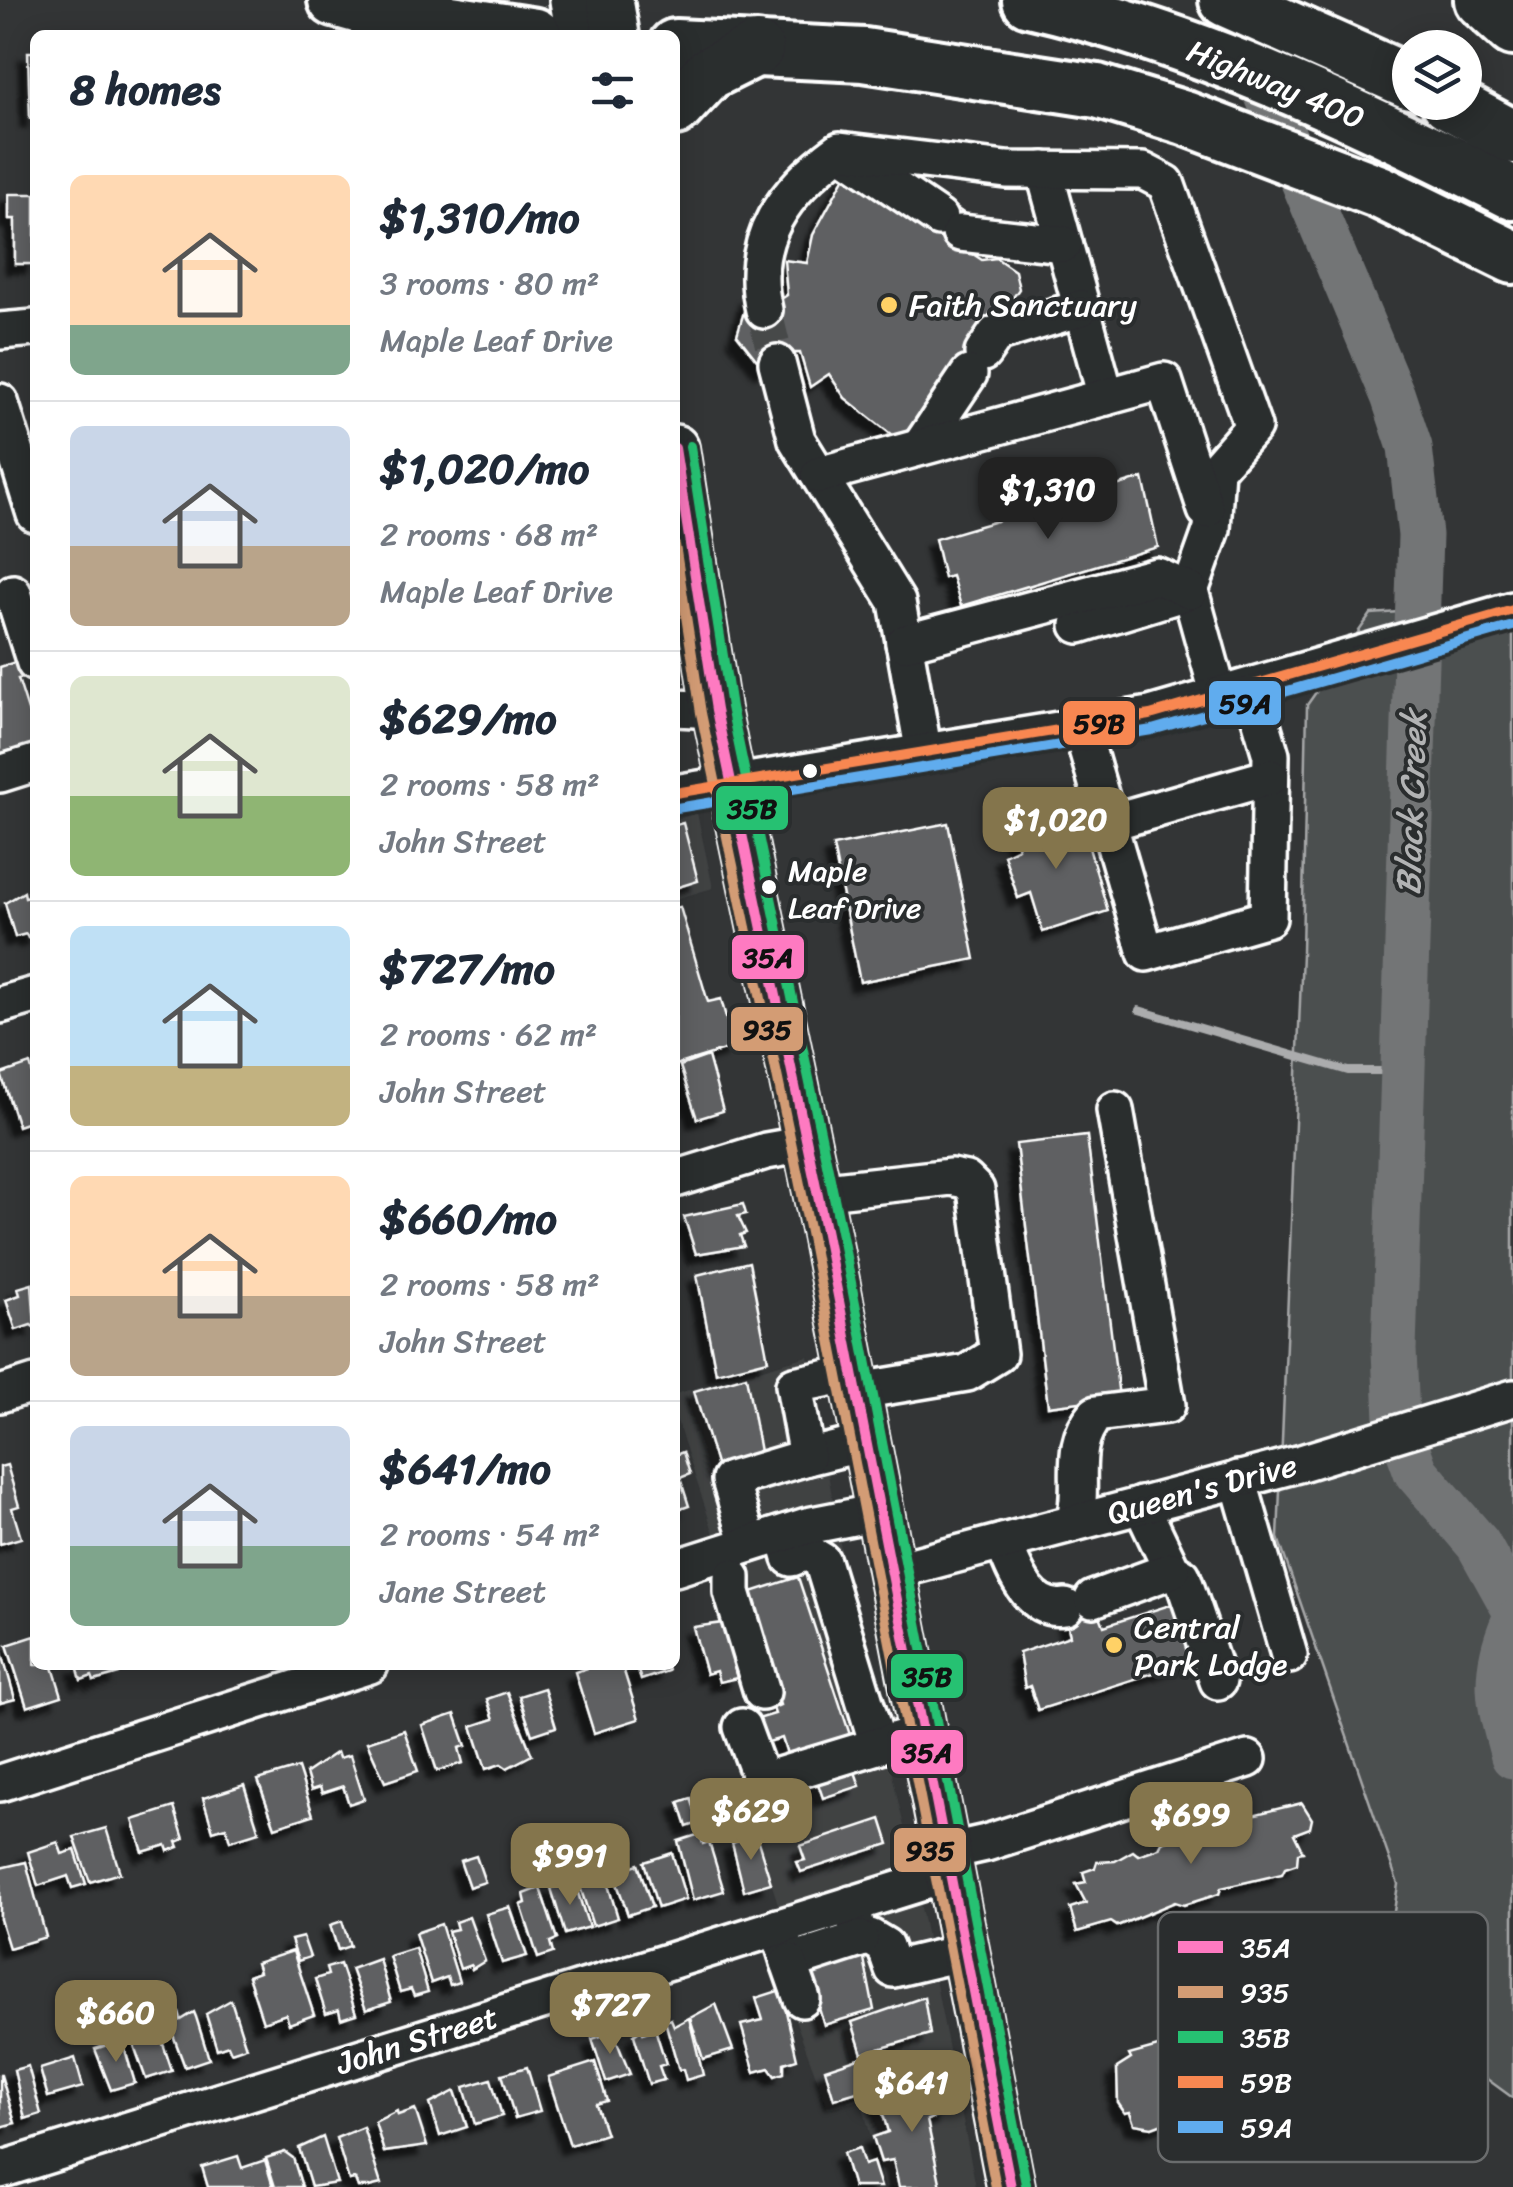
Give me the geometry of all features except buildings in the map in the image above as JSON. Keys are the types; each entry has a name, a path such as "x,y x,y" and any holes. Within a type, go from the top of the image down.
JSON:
{"highway":[{"path":"335,0 367,9 504,30"},
{"name":"Highway 400","path":"1029,0 1083,12 1361,116 1513,194"},
{"name":"Highway 400","path":"1226,0 1388,72"},
{"path":"1481,0 1513,28"},
{"path":"680,46 864,55 1097,91 1185,118 1380,192 1513,257"},
{"path":"680,104 709,72 758,48"},
{"path":"1480,120 1513,138"}],"main road":[{"path":"572,0 578,30"},
{"path":"610,0 615,30"},
{"path":"680,501 696,709 732,782 925,1732 964,1952 1012,2187"}],"street":[{"path":"840,150 949,225 1064,244"},
{"path":"764,310 757,282 763,242 798,181 840,150 1044,170 1143,171 1166,183 1253,427 1216,469 1212,529 1190,591"},
{"path":"1044,170 1106,397"},
{"path":"920,447 996,334 1081,308"},
{"path":"0,331 30,328"},
{"path":"777,364 797,440 897,602 924,754"},
{"path":"819,475 1164,381 1212,529"},
{"path":"0,402 30,498"},
{"path":"904,644 1157,576 1190,591 1235,691 1270,755 1268,918 1146,954 1081,728"},
{"path":"1079,625 1190,591"},
{"path":"16,592 30,644"},
{"path":"680,792 1081,728 1371,654 1499,614"},
{"path":"0,774 30,765"},
{"path":"1108,823 1270,777"},
{"path":"0,1006 30,996"},
{"path":"1074,1523 1079,1506 1075,1469 1084,1428 1096,1414 1167,1405 1116,1110"},
{"path":"680,1177 766,1151 806,1144"},
{"path":"807,1457 794,1385 967,1373 998,1354 976,1190 966,1180 951,1177 817,1192"},
{"path":"0,1394 30,1385"},
{"name":"Queen's Drive","path":"890,1572 1298,1464 1513,1398"},
{"path":"762,1692 732,1592 735,1558 730,1480 864,1443"},
{"path":"1238,1480 1289,1655"},
{"path":"1142,1505 1172,1570 1182,1576 1218,1681"},
{"path":"680,1567 788,1546 878,1512"},
{"path":"1003,1542 1030,1596 1054,1609 1172,1570"},
{"path":"788,1546 822,1561 878,1745"},
{"path":"855,1665 906,1652"},
{"path":"0,1783 354,1670"},
{"path":"742,1727 762,1781 925,1732"},
{"name":"John Street","path":"0,2170 851,1904 986,1843 1248,1760"},
{"path":"851,1904 860,1940"},
{"path":"778,1926 802,1998"},
{"path":"789,1962 870,1936 885,1946 893,1969 964,1952"}],"shaded area":[{"path":"1513,604 1513,2098 1488,2080 1488,1912 1394,1912 1398,1884 1278,1538 1302,953 1307,705 1371,614"},
{"path":"697,813 713,888 680,898 680,818"},
{"path":"808,1356 843,1561 911,1857 976,2187 885,2187 861,2100 828,2108 770,1952 780,1910 724,1735 730,1719 756,1707 715,1537 680,1430 680,1393"}],"waterway":[{"name":"Black Creek","path":"1227,0 1393,396 1410,447 1420,535 1394,1350 1397,1419 1416,1472 1478,1544 1513,1607"},
{"path":"1139,1010 1348,1071 1403,1071"},
{"name":"Black Creek","path":"1513,1623 1499,1674 1513,1756"}],"tunnel":[{"path":"764,310 777,363"}],"transit line":[{"name":"35B","path":"690,446 731,707 841,1231 1026,2184"},
{"name":"35A","path":"680,480 716,710 826,1234 1011,2187"},
{"name":"935","path":"680,577 701,713 811,1237 996,2187"},
{"name":"59B","path":"680,792 1150,715 1513,610"},
{"name":"59A","path":"680,808 1152,730 1513,626"}],"place":[{"name":"Faith Sanctuary","path":"889,305"},
{"name":"Maple Leaf Drive","path":"769,887"},
{"name":"Central Park Lodge","path":"1114,1645"}]}
